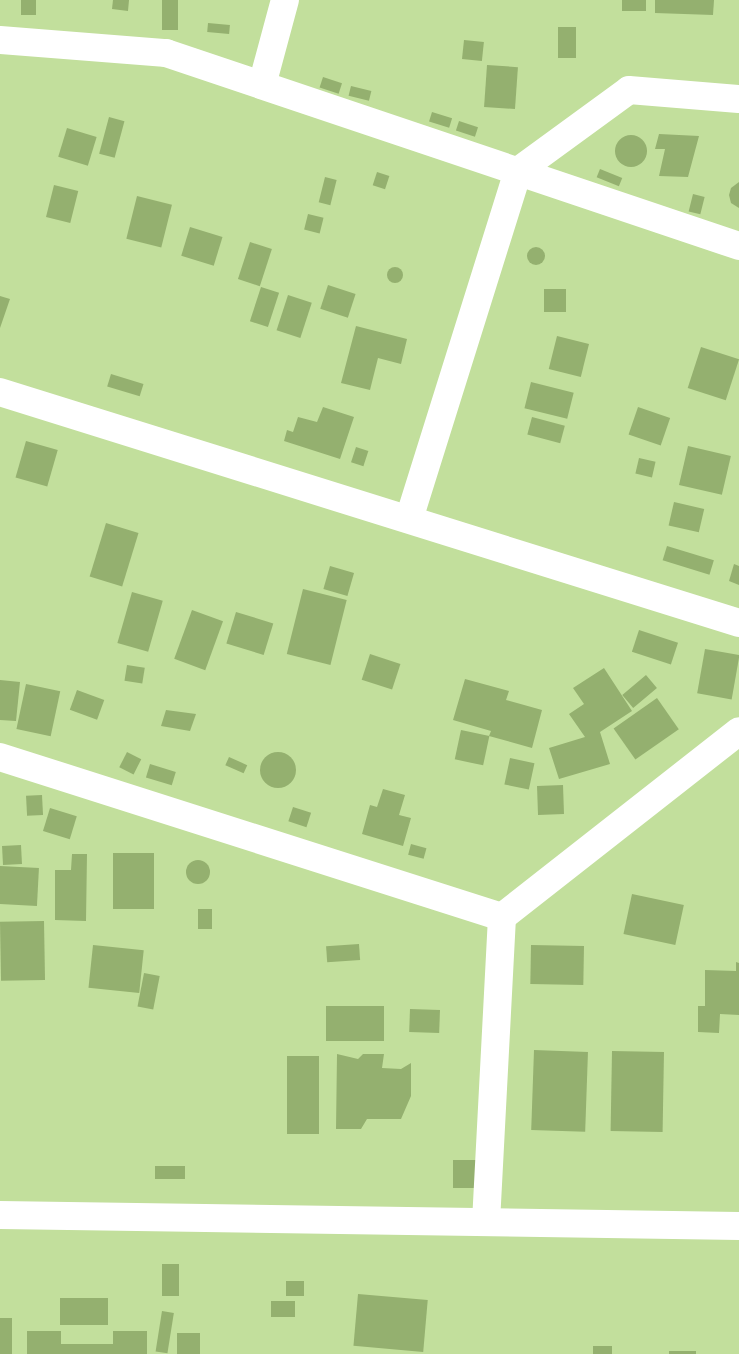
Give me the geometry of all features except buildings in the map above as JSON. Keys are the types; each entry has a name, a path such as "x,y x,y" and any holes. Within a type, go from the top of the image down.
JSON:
{"street":[{"path":"262,86 285,0"},
{"path":"0,40 166,53 739,246"},
{"path":"409,519 518,171 629,90 739,99"},
{"path":"0,392 739,623"},
{"path":"486,1222 502,917 739,731"},
{"path":"0,757 502,917"},
{"path":"0,1215 739,1226"}]}
